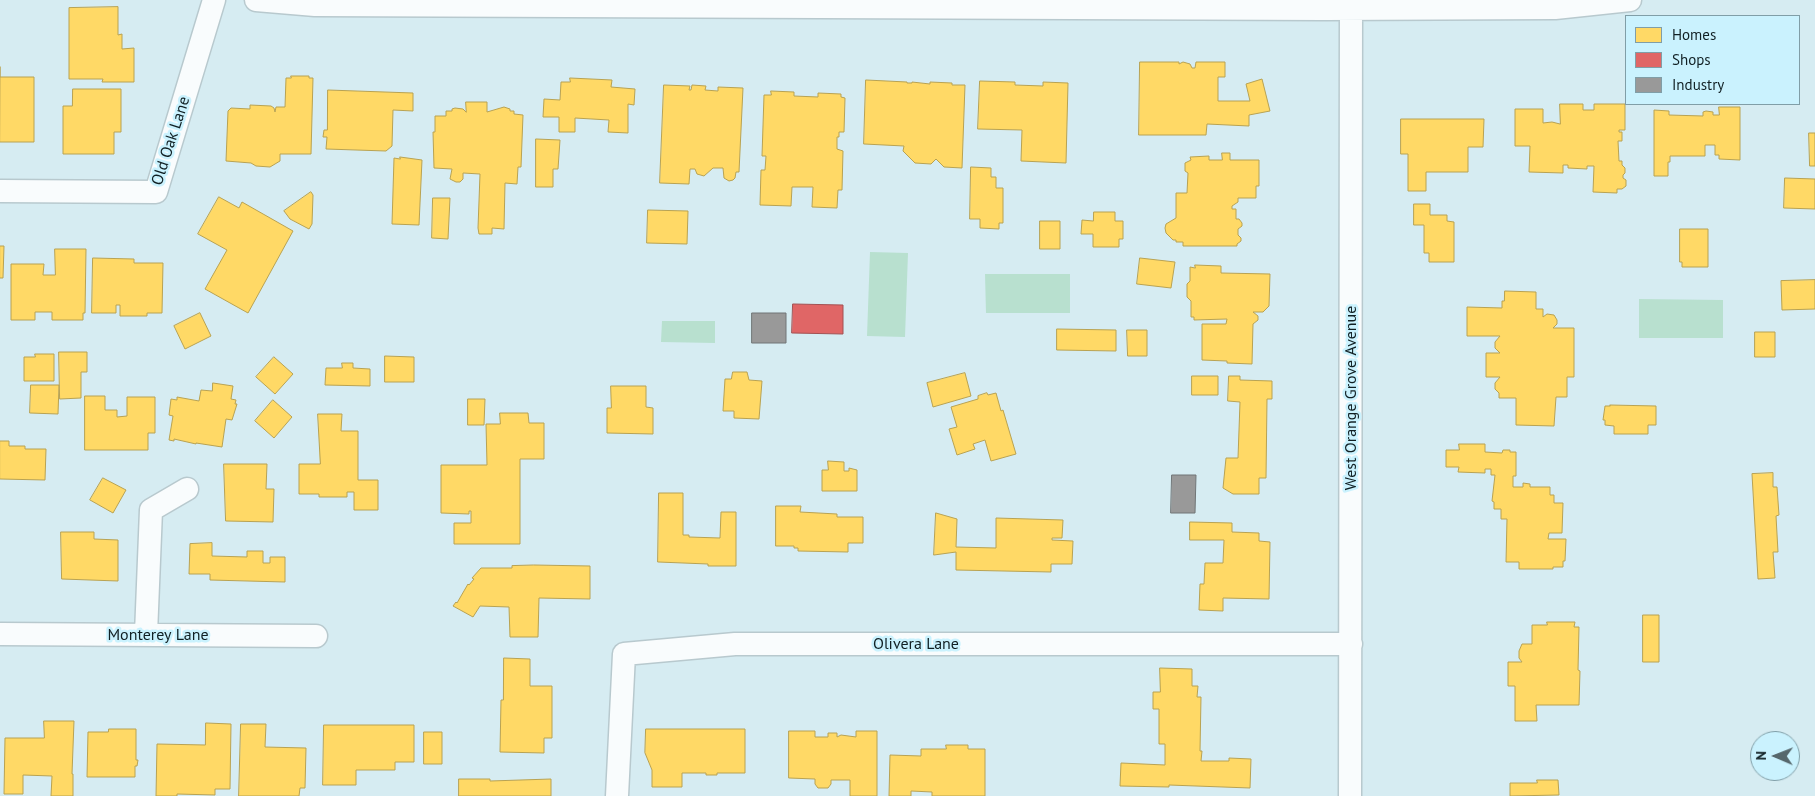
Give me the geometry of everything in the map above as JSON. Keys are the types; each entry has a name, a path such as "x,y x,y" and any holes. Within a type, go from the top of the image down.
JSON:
{"street":[{"name":"Old Oak Lane","path":"0,191 156,192 214,0"},
{"path":"256,0 315,5 1351,4 1554,8 1630,0"},
{"name":"West Orange Grove Avenue","path":"1350,796 1351,4"},
{"path":"146,634 151,510 187,489"},
{"name":"Monterey Lane","path":"0,634 316,636"},
{"name":"Olivera Lane","path":"617,796 624,654 735,644 1351,644"}],"green space":[{"path":"870,252 908,253 905,337 867,336"},
{"path":"985,274 1070,274 1070,313 986,313"},
{"path":"1639,299 1723,300 1723,338 1639,338"},
{"path":"662,321 715,321 715,343 661,342"}],"building: Homes":[{"path":"118,7 118,35 122,34 122,49 134,48 134,82 102,82 103,79 69,79 69,8"},
{"path":"1140,62 1179,62 1179,64 1183,62 1195,68 1196,62 1225,62 1225,77 1218,77 1218,101 1250,101 1246,84 1262,79 1270,111 1249,115 1249,126 1207,124 1206,135 1139,135"},
{"path":"291,76 309,76 309,78 313,78 311,154 280,154 280,161 270,167 226,161 228,111 231,108 250,109 250,105 271,106 275,112 276,107 285,107 286,78 291,78"},
{"path":"0,77 34,77 34,142 0,142"},
{"path":"570,78 612,80 611,87 635,89 634,105 628,104 628,133 608,132 609,120 575,118 575,132 559,132 559,117 543,117 544,99 560,100 561,82 570,82"},
{"path":"866,80 965,85 962,168 944,167 936,159 931,164 915,163 903,151 904,146 864,144"},
{"path":"980,81 1015,82 1015,85 1043,86 1043,82 1068,83 1066,163 1021,161 1022,130 978,129"},
{"path":"664,85 690,86 689,90 691,90 692,85 706,86 705,90 718,91 718,87 743,88 739,172 736,172 733,180 729,181 724,178 723,168 713,168 704,176 697,174 695,169 690,169 689,184 660,183"},
{"path":"73,89 121,89 121,132 114,132 114,154 63,154 63,106 72,106"},
{"path":"328,90 413,93 413,111 393,110 392,146 386,151 326,149 327,137 323,137 324,130 327,130"},
{"path":"771,91 794,92 794,96 818,97 818,93 841,94 841,97 845,98 844,132 839,132 839,137 837,137 837,149 843,151 842,190 838,190 837,208 812,207 813,187 792,187 791,206 760,205 761,170 765,170 766,156 762,156 764,95 771,95"},
{"path":"466,102 487,102 487,112 504,107 514,111 514,114 523,115 521,167 518,167 517,184 505,183 504,229 492,228 492,234 479,234 480,174 463,173 463,179 460,182 456,182 450,179 452,169 434,168 433,132 435,132 435,116 446,116 446,111 452,111 455,108 463,109 466,112"},
{"path":"1560,104 1583,104 1583,110 1594,110 1594,104 1625,104 1625,130 1619,130 1619,132 1622,132 1622,141 1618,141 1619,161 1622,161 1622,165 1625,168 1623,178 1626,180 1626,186 1622,189 1617,189 1617,193 1593,192 1594,166 1587,166 1587,169 1568,168 1568,165 1563,165 1563,173 1529,172 1530,146 1515,146 1515,109 1543,109 1543,123 1552,122 1560,124"},
{"path":"1719,107 1740,107 1740,160 1719,159 1719,155 1715,155 1715,145 1705,145 1705,156 1670,156 1668,176 1654,176 1654,110 1669,111 1669,115 1703,116 1703,112 1706,111 1713,112 1713,115 1719,115"},
{"path":"1401,119 1484,119 1483,147 1468,147 1468,172 1426,172 1426,191 1408,191 1408,154 1401,154"},
{"path":"1809,133 1815,133 1815,166 1810,166"},
{"path":"536,139 560,140 558,169 553,169 553,187 536,187"},
{"path":"1222,153 1230,153 1230,160 1259,160 1259,186 1256,186 1256,198 1238,198 1238,202 1232,206 1232,209 1236,209 1236,219 1239,219 1242,223 1242,226 1238,229 1241,241 1237,246 1183,246 1183,242 1176,242 1166,233 1165,228 1166,224 1176,218 1176,193 1187,193 1188,173 1185,171 1185,163 1191,160 1190,157 1209,156 1209,160 1222,160"},
{"path":"400,157 422,160 419,225 392,224 394,158 400,159"},
{"path":"971,167 991,168 991,177 996,177 996,188 1003,188 1003,223 999,223 999,229 980,228 980,219 970,219"},
{"path":"1785,178 1815,179 1815,209 1784,208"},
{"path":"311,192 313,195 312,224 309,229 290,219 284,211"},
{"path":"219,197 239,208 242,202 293,231 248,313 205,289 227,250 198,234"},
{"path":"433,198 450,198 448,239 432,238"},
{"path":"1414,204 1430,204 1430,215 1447,215 1447,221 1454,222 1454,262 1429,262 1429,253 1424,253 1424,225 1414,225"},
{"path":"648,210 688,211 687,244 647,243"},
{"path":"1094,212 1115,212 1115,221 1123,221 1123,239 1119,239 1119,247 1093,247 1093,234 1081,234 1082,220 1093,221"},
{"path":"1040,221 1060,221 1060,249 1040,249"},
{"path":"1680,229 1708,229 1708,267 1682,267 1682,262 1680,262"},
{"path":"0,246 4,246 3,278 0,278"},
{"path":"55,249 86,249 85,313 83,313 83,320 52,320 52,312 35,312 35,320 11,320 11,264 44,264 43,275 55,275"},
{"path":"93,258 134,259 134,263 163,263 162,313 147,313 147,316 120,316 120,305 116,305 116,313 92,313"},
{"path":"1140,258 1175,262 1171,288 1137,284"},
{"path":"1195,265 1221,266 1221,273 1270,274 1269,306 1263,312 1253,312 1258,316 1258,320 1253,324 1252,364 1202,360 1202,324 1226,324 1227,319 1194,320 1194,317 1191,317 1191,301 1187,297 1187,284 1190,281 1190,267 1195,268"},
{"path":"1815,280 1815,309 1782,310 1781,281"},
{"path":"1505,291 1536,292 1536,309 1543,309 1543,317 1547,314 1554,315 1557,324 1553,328 1574,328 1574,377 1567,377 1567,397 1556,397 1554,426 1516,425 1516,398 1499,398 1499,393 1495,389 1495,383 1500,377 1486,377 1486,353 1500,353 1495,348 1495,342 1500,336 1467,336 1467,307 1502,308"},
{"path":"200,313 211,336 185,349 174,326"},
{"path":"1057,329 1116,330 1116,351 1057,350"},
{"path":"1127,330 1147,330 1147,356 1128,356"},
{"path":"1755,332 1775,332 1775,357 1755,357"},
{"path":"59,352 87,352 87,372 81,372 81,398 60,399"},
{"path":"35,354 54,354 54,381 24,381 24,357 35,357"},
{"path":"385,356 414,357 414,382 385,382"},
{"path":"274,357 293,374 275,394 256,377"},
{"path":"342,363 353,363 353,368 370,369 370,386 325,385 326,368 342,368"},
{"path":"733,372 747,372 749,380 762,381 759,419 734,418 734,411 723,411 725,379 731,379"},
{"path":"965,373 971,396 933,407 927,383"},
{"path":"1192,376 1218,376 1218,395 1192,395"},
{"path":"1229,376 1240,376 1240,380 1272,381 1272,399 1267,399 1266,478 1259,478 1259,494 1233,494 1223,488 1226,458 1238,458 1240,402 1228,401"},
{"path":"213,383 233,386 231,399 236,400 235,404 237,404 232,420 226,419 222,447 174,439 174,441 169,440 173,416 169,415 171,399 177,400 177,397 199,401 201,390 212,391"},
{"path":"31,385 59,385 58,414 30,413"},
{"path":"611,386 646,386 646,407 653,408 653,434 607,433 607,408 611,408"},
{"path":"987,393 988,395 996,393 1016,454 991,461 985,440 973,444 975,449 957,455 949,429 957,427 951,407 978,399 978,396"},
{"path":"85,396 105,396 105,410 117,410 117,417 127,416 127,397 155,397 155,433 148,433 148,450 85,450"},
{"path":"468,399 485,399 484,425 468,425"},
{"path":"273,400 292,417 274,438 255,421"},
{"path":"1605,406 1656,406 1656,425 1648,425 1648,434 1614,434 1614,426 1605,425 1605,420 1603,420"},
{"path":"500,413 528,413 529,423 544,423 544,459 520,459 520,544 454,544 454,523 471,523 471,511 469,511 469,514 441,513 441,465 487,465 486,424 500,424"},
{"path":"318,414 342,414 341,431 358,431 358,480 378,480 378,510 354,510 354,492 347,492 347,497 319,497 319,494 299,494 299,464 320,464"},
{"path":"0,441 9,441 9,446 25,446 25,449 46,449 45,480 0,479"},
{"path":"1459,444 1485,444 1485,452 1502,453 1503,450 1510,450 1510,452 1516,452 1516,476 1513,476 1513,487 1523,487 1523,483 1530,484 1530,487 1550,487 1550,495 1554,495 1554,503 1563,503 1562,533 1549,533 1548,539 1566,539 1563,567 1553,567 1553,569 1519,569 1519,562 1506,562 1507,519 1501,519 1501,509 1494,509 1494,502 1492,501 1495,475 1491,475 1491,469 1485,469 1485,473 1458,472 1459,467 1446,467 1446,450 1459,450"},
{"path":"828,461 844,462 844,471 849,471 849,468 857,470 857,491 822,491 822,470 828,470"},
{"path":"224,464 267,464 266,489 274,489 273,522 226,521"},
{"path":"1773,473 1773,487 1777,487 1779,515 1776,516 1778,552 1773,552 1775,578 1758,579 1752,474"},
{"path":"103,478 126,490 113,513 90,500"},
{"path":"659,493 683,493 683,535 689,535 689,537 720,538 721,512 736,512 736,566 658,562"},
{"path":"776,506 801,506 800,512 837,514 837,517 863,517 863,543 848,543 848,552 798,551 798,548 794,548 794,546 776,546"},
{"path":"936,513 957,519 956,547 996,548 996,518 1063,520 1062,538 1052,538 1052,540 1073,541 1072,564 1051,564 1051,572 956,570 956,552 934,555"},
{"path":"1190,522 1232,523 1232,532 1259,533 1259,541 1270,542 1269,599 1223,598 1223,611 1199,610 1200,584 1204,584 1205,563 1223,563 1224,540 1190,540"},
{"path":"61,532 94,532 94,539 118,540 118,581 62,579"},
{"path":"212,543 212,556 247,557 247,551 263,551 263,563 270,563 270,557 285,557 285,582 210,580 210,574 189,574 190,544"},
{"path":"512,566 590,566 590,599 539,598 538,637 510,637 509,607 480,606 473,617 453,606 481,568 512,568"},
{"path":"1643,615 1659,615 1659,662 1643,662"},
{"path":"1547,622 1575,622 1574,627 1579,627 1579,705 1536,705 1537,721 1515,721 1515,686 1508,686 1508,662 1522,662 1519,658 1519,651 1522,644 1532,644 1532,625 1547,625"},
{"path":"504,658 530,659 530,686 552,686 552,738 544,738 544,753 500,752"},
{"path":"1160,668 1192,669 1192,686 1198,686 1197,697 1201,697 1201,761 1229,761 1229,758 1251,759 1250,788 1169,785 1169,787 1120,786 1121,763 1165,765 1165,744 1159,744 1159,709 1153,709 1153,692 1160,692"},
{"path":"44,721 74,721 73,796 51,796 52,776 23,775 23,794 4,794 5,738 44,738"},
{"path":"206,723 231,724 230,789 215,789 215,795 177,794 177,796 156,796 157,744 205,745"},
{"path":"241,724 266,724 265,747 306,748 305,788 300,788 299,796 239,796"},
{"path":"324,725 414,725 414,762 395,762 395,770 356,770 356,785 323,785"},
{"path":"109,729 136,729 136,760 138,760 137,766 135,766 135,777 87,777 88,732 108,732"},
{"path":"646,729 745,729 745,773 706,775 706,773 682,773 682,787 652,787 652,770 645,753"},
{"path":"789,731 815,731 815,737 828,737 828,733 837,733 837,737 841,735 856,737 856,731 877,731 877,796 850,796 850,780 831,780 828,788 818,788 815,784 815,779 789,778"},
{"path":"424,732 442,732 442,764 424,764"},
{"path":"946,745 968,745 968,749 985,749 985,796 932,796 932,792 911,791 911,796 889,796 890,755 921,756 921,749 946,749"},
{"path":"459,779 490,779 490,781 551,779 551,796 459,796"},
{"path":"1537,780 1558,780 1559,795 1510,796 1510,783 1537,783"}],"building: Shops":[{"path":"793,304 843,305 843,334 792,333"}],"building: Industry":[{"path":"752,313 786,313 786,343 752,343"},
{"path":"1172,475 1196,475 1195,513 1171,513"}]}
